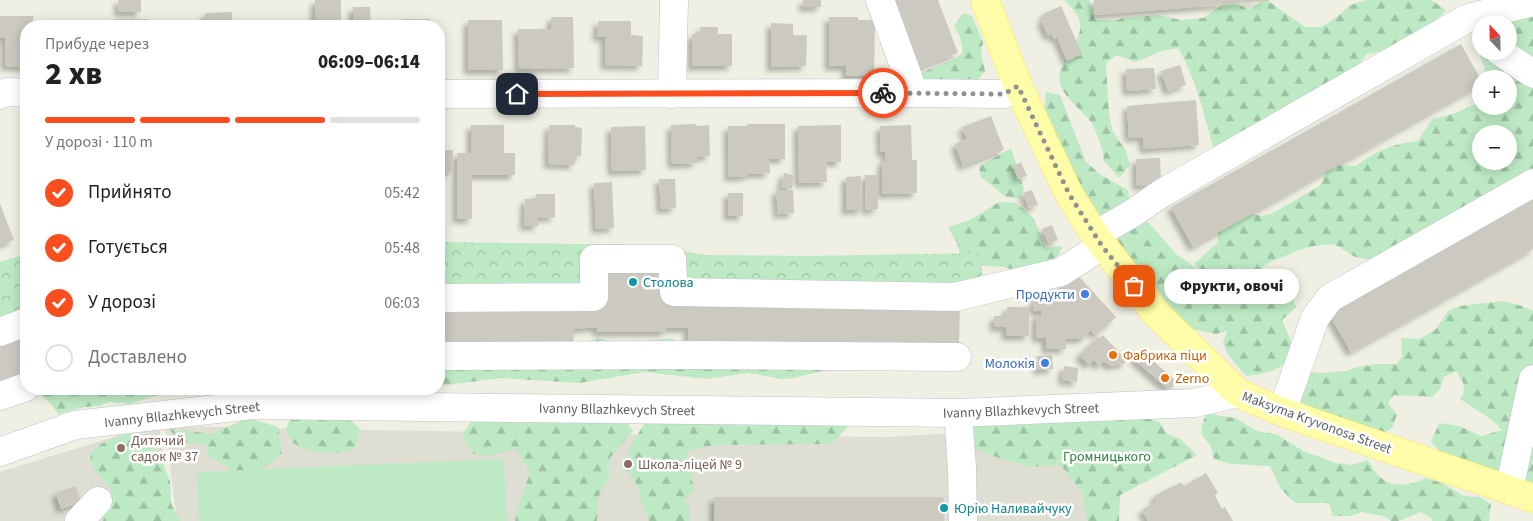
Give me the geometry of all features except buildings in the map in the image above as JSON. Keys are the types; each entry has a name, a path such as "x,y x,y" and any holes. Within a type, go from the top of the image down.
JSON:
{"main road":[{"name":"Maksyma Kryvonosa Street","path":"984,0 1018,86 1069,194 1098,241 1154,311 1238,393 1282,412 1521,494"}],"street":[{"path":"672,94 674,0"},
{"path":"880,0 914,93"},
{"path":"445,298 594,297 594,259 672,259 674,292 955,297 1061,272 1098,241 1162,193 1471,17 1533,2"},
{"path":"1512,60 1533,74"},
{"path":"445,94 1004,94 1018,86"},
{"path":"0,95 7,92 20,92"},
{"path":"1282,412 1315,318 1330,298 1533,183"},
{"path":"0,332 20,324"},
{"path":"445,356 957,357"},
{"path":"1521,494 1533,379"},
{"path":"0,396 20,389"},
{"name":"Ivanny Bllazhkevych Street","path":"0,452 75,425 319,397 958,413 1195,403 1238,393"},
{"path":"958,413 963,521"},
{"path":"79,521 98,501"}],"shaded area":[{"name":"Дитячий садок № 37","path":"159,423 170,521 0,521 0,472"},
{"name":"Школа-ліцей № 9","path":"165,426 590,434 888,437 1065,426 1098,521 177,521"}],"green space":[{"path":"1065,0 1089,0 1095,20 1118,20 1157,15 1181,20 1203,18 1230,0 1249,10 1263,0 1267,0 1305,27 1321,27 1337,17 1350,5 1367,0 1431,0 1446,10 1430,28 1389,50 1367,54 1354,71 1214,152 1195,84 1178,48 1162,51 1136,62 1116,55 1106,63 1109,115 1113,132 1126,151 1130,165 1119,178 1104,161 1103,152 1091,122 1065,93 1060,83 1062,66 1076,41 1080,24 1077,15"},
{"path":"1533,0 1533,178 1378,261 1355,257 1334,244 1299,250 1266,264 1252,279 1255,291 1266,304 1290,287 1296,307 1282,320 1295,351 1280,367 1261,374 1246,376 1229,356 1223,343 1227,331 1216,334 1191,329 1164,299 1150,278 1135,272 1100,223 1044,118 1046,92 1060,95 1086,162 1101,175 1128,190 1130,202 1140,220 1148,222 1176,254 1199,270 1194,264 1218,242 1217,226 1246,213 1263,216 1273,213 1321,185 1328,165 1356,166 1385,149 1418,141 1432,119 1456,113 1472,106 1472,115 1517,115 1517,70 1485,70 1482,60 1518,60 1518,15 1512,15"},
{"path":"963,13 972,16 983,42 981,53 985,71 973,86 922,82 919,74 952,60 963,53 960,37 954,26"},
{"path":"1011,148 1024,189 1021,199 1006,197 981,177 979,167"},
{"path":"999,202 1016,203 1033,217 1046,248 1062,246 1059,255 1047,264 1021,272 1004,267 985,266 961,257 957,243 948,227 970,220"},
{"path":"445,242 650,245 705,255 808,256 981,253 983,288 445,295"},
{"path":"20,256 20,317 0,324 0,262"},
{"path":"1503,301 1533,311 1533,374 1517,383 1521,396 1533,398 1533,486 1509,473 1471,466 1441,453 1431,442 1439,423 1459,426 1481,436 1502,430 1492,420 1460,399 1464,392 1463,382 1456,371 1444,377 1440,389 1432,397 1394,395 1388,403 1397,415 1392,428 1380,435 1333,418 1322,411 1287,397 1280,390 1278,380 1285,370 1323,373 1346,371 1376,364 1397,364 1402,356 1401,338 1419,339 1435,330 1449,310 1460,306"},
{"path":"599,338 619,344 672,338 688,351 835,368 783,379 748,373 706,379 645,372 579,383 501,378 445,385 445,351 558,352"},
{"path":"41,395 157,395 130,404 109,402 99,406 84,407 59,414"},
{"path":"1207,411 1220,416 1235,418 1257,431 1278,435 1303,451 1336,463 1352,465 1368,460 1378,475 1391,483 1403,485 1426,478 1442,483 1464,496 1480,497 1491,504 1489,521 1432,521 1432,519 1421,512 1398,521 1391,521 1384,516 1361,512 1351,516 1333,516 1329,503 1295,503 1280,488 1270,466 1231,464 1214,459 1210,445 1202,435 1201,428"},
{"path":"305,413 345,415 360,429 355,448 341,453 312,452 293,443 286,429 290,419"},
{"path":"248,418 278,427 282,453 255,475 236,473 208,455 206,444 179,442 170,429 211,434"},
{"name":"Громницького","path":"1146,418 1160,422 1167,434 1180,439 1197,455 1120,495 1119,521 1087,521 1083,494 1061,465 1029,467 993,456 964,444 965,423"},
{"path":"473,419 625,420 633,431 609,459 609,479 598,497 597,521 515,521 530,473 516,449 488,456 473,454 462,435"},
{"path":"646,420 850,423 831,444 714,445 686,451 694,490 684,500 690,508 690,521 649,521 639,495 639,488 627,471 629,450"},
{"path":"126,433 137,435 160,457 170,481 171,503 180,521 103,521 112,493 94,468 90,458 92,453 101,444"},
{"path":"504,459 507,521 199,521 197,472"}],"way so far":[{"path":"883,93 1004,94 1018,86 1069,194 1102,246 1134,286"}],"place":[{"name":"Столова","path":"633,282"},
{"name":"Фрукти, овочі","path":"1134,286"},
{"name":"Продукти","path":"1085,294"},
{"name":"Фабрика піци","path":"1113,355"},
{"name":"Молокія","path":"1045,363"},
{"name":"Zerno","path":"1165,378"},
{"name":"Дитячий садок № 37","path":"121,448"},
{"name":"Школа-ліцей № 9","path":"628,464"},
{"name":"Юрію Наливайчуку","path":"944,508"}],"route":[{"path":"517,94 883,93"}]}
